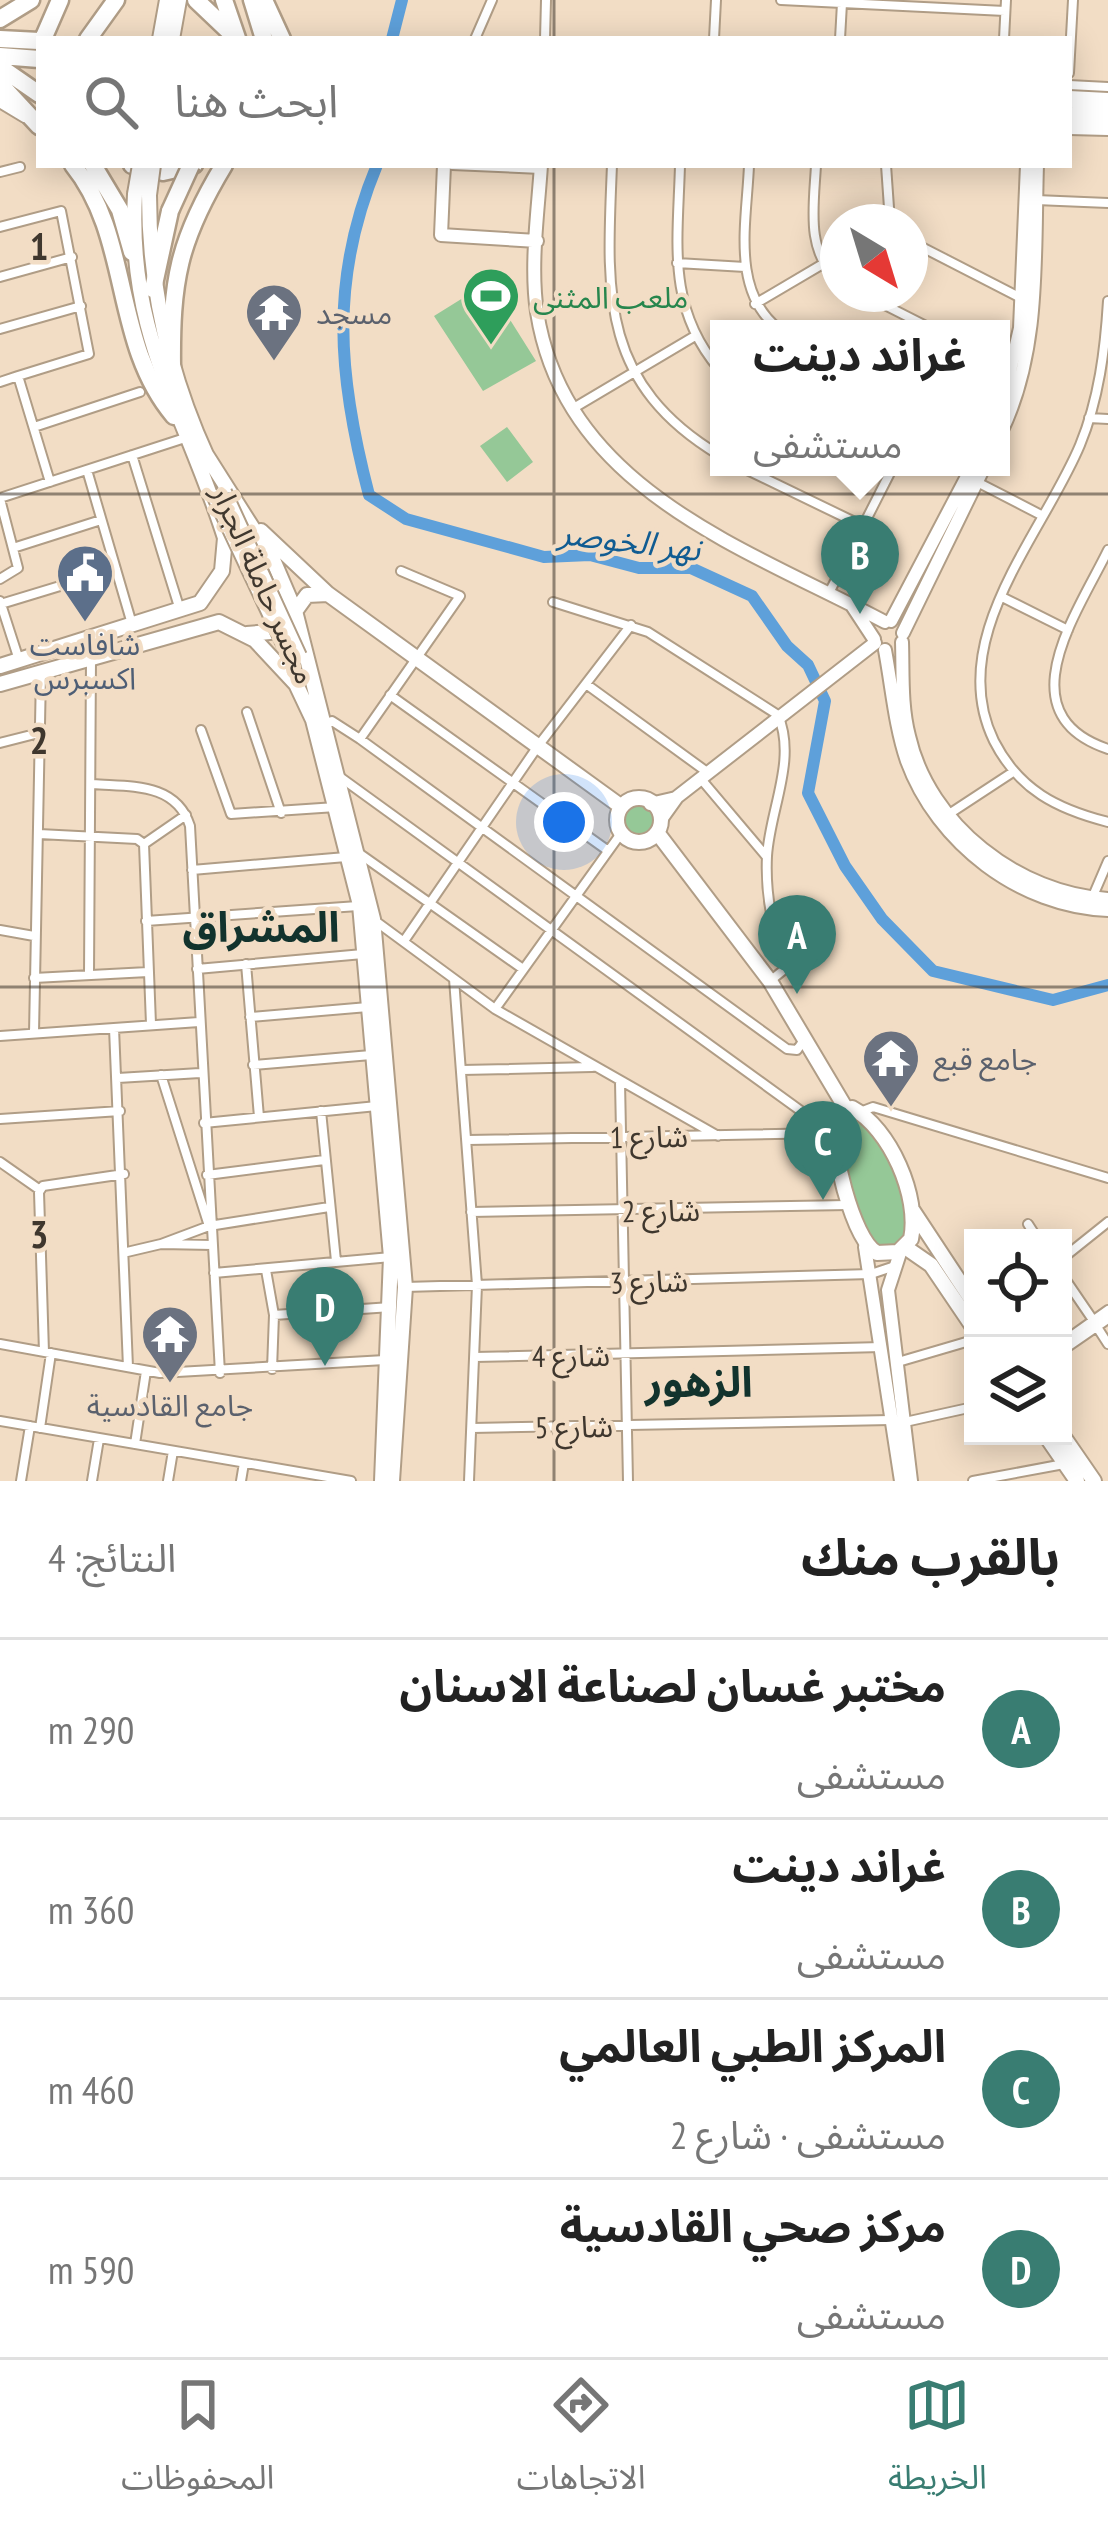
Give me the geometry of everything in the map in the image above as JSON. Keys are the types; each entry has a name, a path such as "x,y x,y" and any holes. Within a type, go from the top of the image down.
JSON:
{"highway":[{"path":"0,19 31,0"},
{"path":"43,36 60,0"},
{"path":"90,36 116,0"},
{"path":"196,0 234,36"},
{"path":"224,0 236,36"},
{"path":"252,0 263,36"},
{"path":"264,0 281,36"},
{"path":"0,39 36,38"},
{"path":"0,56 36,58"},
{"path":"0,67 36,92"},
{"path":"0,83 36,123"},
{"path":"1072,99 1108,101"},
{"path":"1072,115 1108,117"},
{"path":"75,168 106,219 137,350 174,416"},
{"path":"95,168 120,210 132,253"},
{"path":"148,168 163,172 180,168"},
{"path":"153,289 170,211 191,168"},
{"path":"172,369 171,304 179,251 222,168"}],"main road":[{"path":"161,36 167,0"},
{"path":"173,36 179,0"},
{"path":"137,168 153,289 172,369 225,538"},
{"path":"152,168 142,194 132,253 148,334 185,438 240,504 295,611 336,807 374,919 396,1257 382,1481"},
{"name":"مجسر حاملة الجرار","path":"200,455 320,720"},
{"path":"218,518 234,515 240,504"},
{"path":"0,666 200,603 222,571 231,522 250,521 328,594 619,805 650,804 662,818 659,835 770,981 853,1110 883,1138 913,1210 964,1288"},
{"path":"246,634 281,631 307,595 328,594"},
{"path":"0,685 208,622 246,634 269,653 320,720 340,777 354,855 376,1106 396,1257 405,1287 392,1481"},
{"path":"269,653 284,637 302,638"},
{"path":"619,805 615,816 622,832 646,841 659,835"},
{"path":"853,1110 832,1114 831,1133 865,1247 887,1255 903,1249 913,1231 913,1210"},
{"path":"903,1249 931,1265 964,1314"},
{"path":"1052,1445 1077,1481"},
{"path":"1069,1445 1094,1481"}],"street":[{"path":"476,36 491,0"},
{"path":"545,36 546,0"},
{"path":"714,36 716,0"},
{"path":"781,0 1005,5 1004,36"},
{"path":"1071,36 1073,0"},
{"path":"840,36 842,3"},
{"path":"1072,85 1108,87"},
{"path":"0,101 36,124"},
{"path":"1072,128 1108,129"},
{"path":"0,172 20,167"},
{"path":"448,168 441,235 537,241"},
{"path":"541,168 537,241 541,332 571,410 604,454 652,497 888,622 903,638"},
{"path":"612,168 608,296 634,373 663,411 710,448"},
{"path":"680,168 679,297 695,336 710,357"},
{"path":"749,168 745,267 755,304 770,320"},
{"path":"816,168 815,236 820,256"},
{"path":"886,168 889,204"},
{"path":"1010,351 1021,298 1027,168"},
{"path":"1010,411 1028,348 1037,168"},
{"path":"1036,200 1108,203"},
{"path":"0,226 61,211 88,354 0,382"},
{"path":"928,250 1021,298"},
{"path":"0,277 72,257"},
{"path":"677,263 745,267"},
{"path":"755,304 820,265"},
{"path":"1108,302 1106,346 1089,418 1002,597 985,644 981,692 988,729 1013,772 1055,806 1108,822"},
{"path":"0,329 81,306"},
{"path":"571,410 695,336"},
{"path":"18,376 50,482"},
{"path":"34,427 140,392"},
{"path":"1089,418 1108,418"},
{"path":"0,579 17,571 0,498 185,438"},
{"path":"132,455 180,611"},
{"path":"87,470 133,626"},
{"path":"760,476 863,526"},
{"path":"830,591 888,476"},
{"path":"878,644 967,476"},
{"path":"980,476 903,638 896,670 912,773 964,847 1018,886 1069,904 1108,910"},
{"path":"977,482 1043,516"},
{"path":"13,548 101,520"},
{"path":"1108,550 1068,630 1053,676 1059,708 1078,734 1108,749"},
{"path":"19,660 1,602 116,569"},
{"path":"360,739 460,596 401,571"},
{"path":"1002,597 1068,630"},
{"path":"553,602 632,625 780,713"},
{"path":"850,603 896,670 909,738 949,814 1009,869 1108,899"},
{"path":"404,941 538,746 632,625"},
{"path":"662,818 677,797 858,651 903,638"},
{"path":"89,975 91,657"},
{"path":"34,1034 41,673"},
{"path":"586,683 705,776 767,857"},
{"path":"390,695 515,779 607,850"},
{"path":"248,712 281,813"},
{"path":"770,981 786,968 766,900 767,857 785,748 780,713"},
{"path":"320,720 332,721 360,739 787,1049 800,1048 804,1036"},
{"path":"201,730 231,814 336,807"},
{"path":"0,743 40,733"},
{"path":"949,814 1013,772"},
{"path":"340,777 831,1133"},
{"path":"93,784 156,790 186,815 208,1226"},
{"path":"650,804 677,797"},
{"path":"144,844 186,815"},
{"path":"495,1010 622,832"},
{"path":"39,834 137,838 144,844 151,1024"},
{"path":"192,870 354,855 523,969"},
{"path":"1092,897 1108,861"},
{"path":"146,920 360,905"},
{"path":"374,919 495,1010 718,1136"},
{"path":"0,930 34,936"},
{"path":"197,969 364,954"},
{"path":"246,964 259,1117"},
{"path":"34,978 148,972"},
{"path":"454,980 477,1285 469,1481"},
{"path":"250,1017 368,1007"},
{"path":"0,1036 199,1022"},
{"path":"114,1028 124,1174 128,1367"},
{"path":"253,1065 373,1054"},
{"path":"462,1070 596,1067"},
{"path":"118,1078 200,1073"},
{"path":"161,1075 212,1245 220,1373"},
{"path":"620,1080 628,1481"},
{"path":"204,1123 376,1106"},
{"path":"853,1110 873,1107 1108,1178"},
{"path":"0,1119 120,1111"},
{"path":"321,1111 336,1261"},
{"name":"شارع 1","path":"468,1140 831,1133"},
{"path":"207,1175 324,1160"},
{"path":"0,1162 40,1190 124,1174"},
{"path":"21,1481 48,1353 40,1190"},
{"name":"شارع 2","path":"471,1212 851,1205"},
{"path":"127,1252 208,1226 329,1208"},
{"path":"1072,1251 1108,1222"},
{"path":"1028,1224 1031,1229"},
{"path":"161,1244 212,1245"},
{"path":"865,1247 911,1481"},
{"path":"901,1481 898,1362 888,1290 892,1267 903,1249"},
{"path":"214,1273 396,1257"},
{"name":"شارع 3","path":"405,1287 871,1274 892,1267"},
{"path":"266,1270 274,1315 272,1369"},
{"path":"1072,1289 1108,1344"},
{"path":"274,1315 391,1306"},
{"path":"1072,1340 1108,1310"},
{"path":"1095,1323 1108,1319"},
{"path":"898,1362 964,1343"},
{"path":"0,1344 146,1371 220,1373 388,1360"},
{"name":"شارع 4","path":"476,1357 883,1347"},
{"path":"135,1444 146,1371"},
{"name":"شارع 5","path":"472,1428 898,1421 964,1409"},
{"path":"0,1421 352,1481"},
{"path":"92,1481 99,1439"},
{"path":"168,1481 173,1451"},
{"path":"241,1481 244,1463"},
{"path":"973,1481 1066,1464"}],"green space":[{"name":"ملعب المثنى","path":"487,283 536,361 483,391 434,316"},
{"path":"507,427 533,462 507,482 480,446"},
{"path":"641,803 653,808 658,820 653,832 641,837 629,832 624,820 629,808"},
{"path":"848,1113 873,1134 899,1182 909,1233 898,1248 882,1250 855,1205 840,1135 839,1117"}],"waterway":[{"name":"نهر الخوصر","path":"393,36 402,0"},
{"name":"نهر الخوصر","path":"376,168 351,248 343,329 350,410 369,495 406,519 544,557 590,555 639,568 691,568 752,596 787,646 808,665 825,701 808,793 845,866 882,919 933,971 1053,1000 1108,985"}],"place":[{"name":"ملعب المثنى","path":"491,347"},
{"name":"مسجد","path":"274,363"},
{"name":"غراند دينت","path":"860,614"},
{"name":"شافاست اكسبرس","path":"85,624"},
{"name":"مختبر غسان لصناعة الاسنان","path":"797,994"},
{"name":"جامع قبع","path":"891,1109"},
{"name":"المركز الطبي العالمي","path":"823,1200"},
{"name":"مركز صحي القادسية","path":"325,1366"},
{"name":"جامع القادسية","path":"170,1385"}],"district":[{"name":"المشراق","path":"261,926"},
{"name":"الزهور","path":"699,1381"}]}
